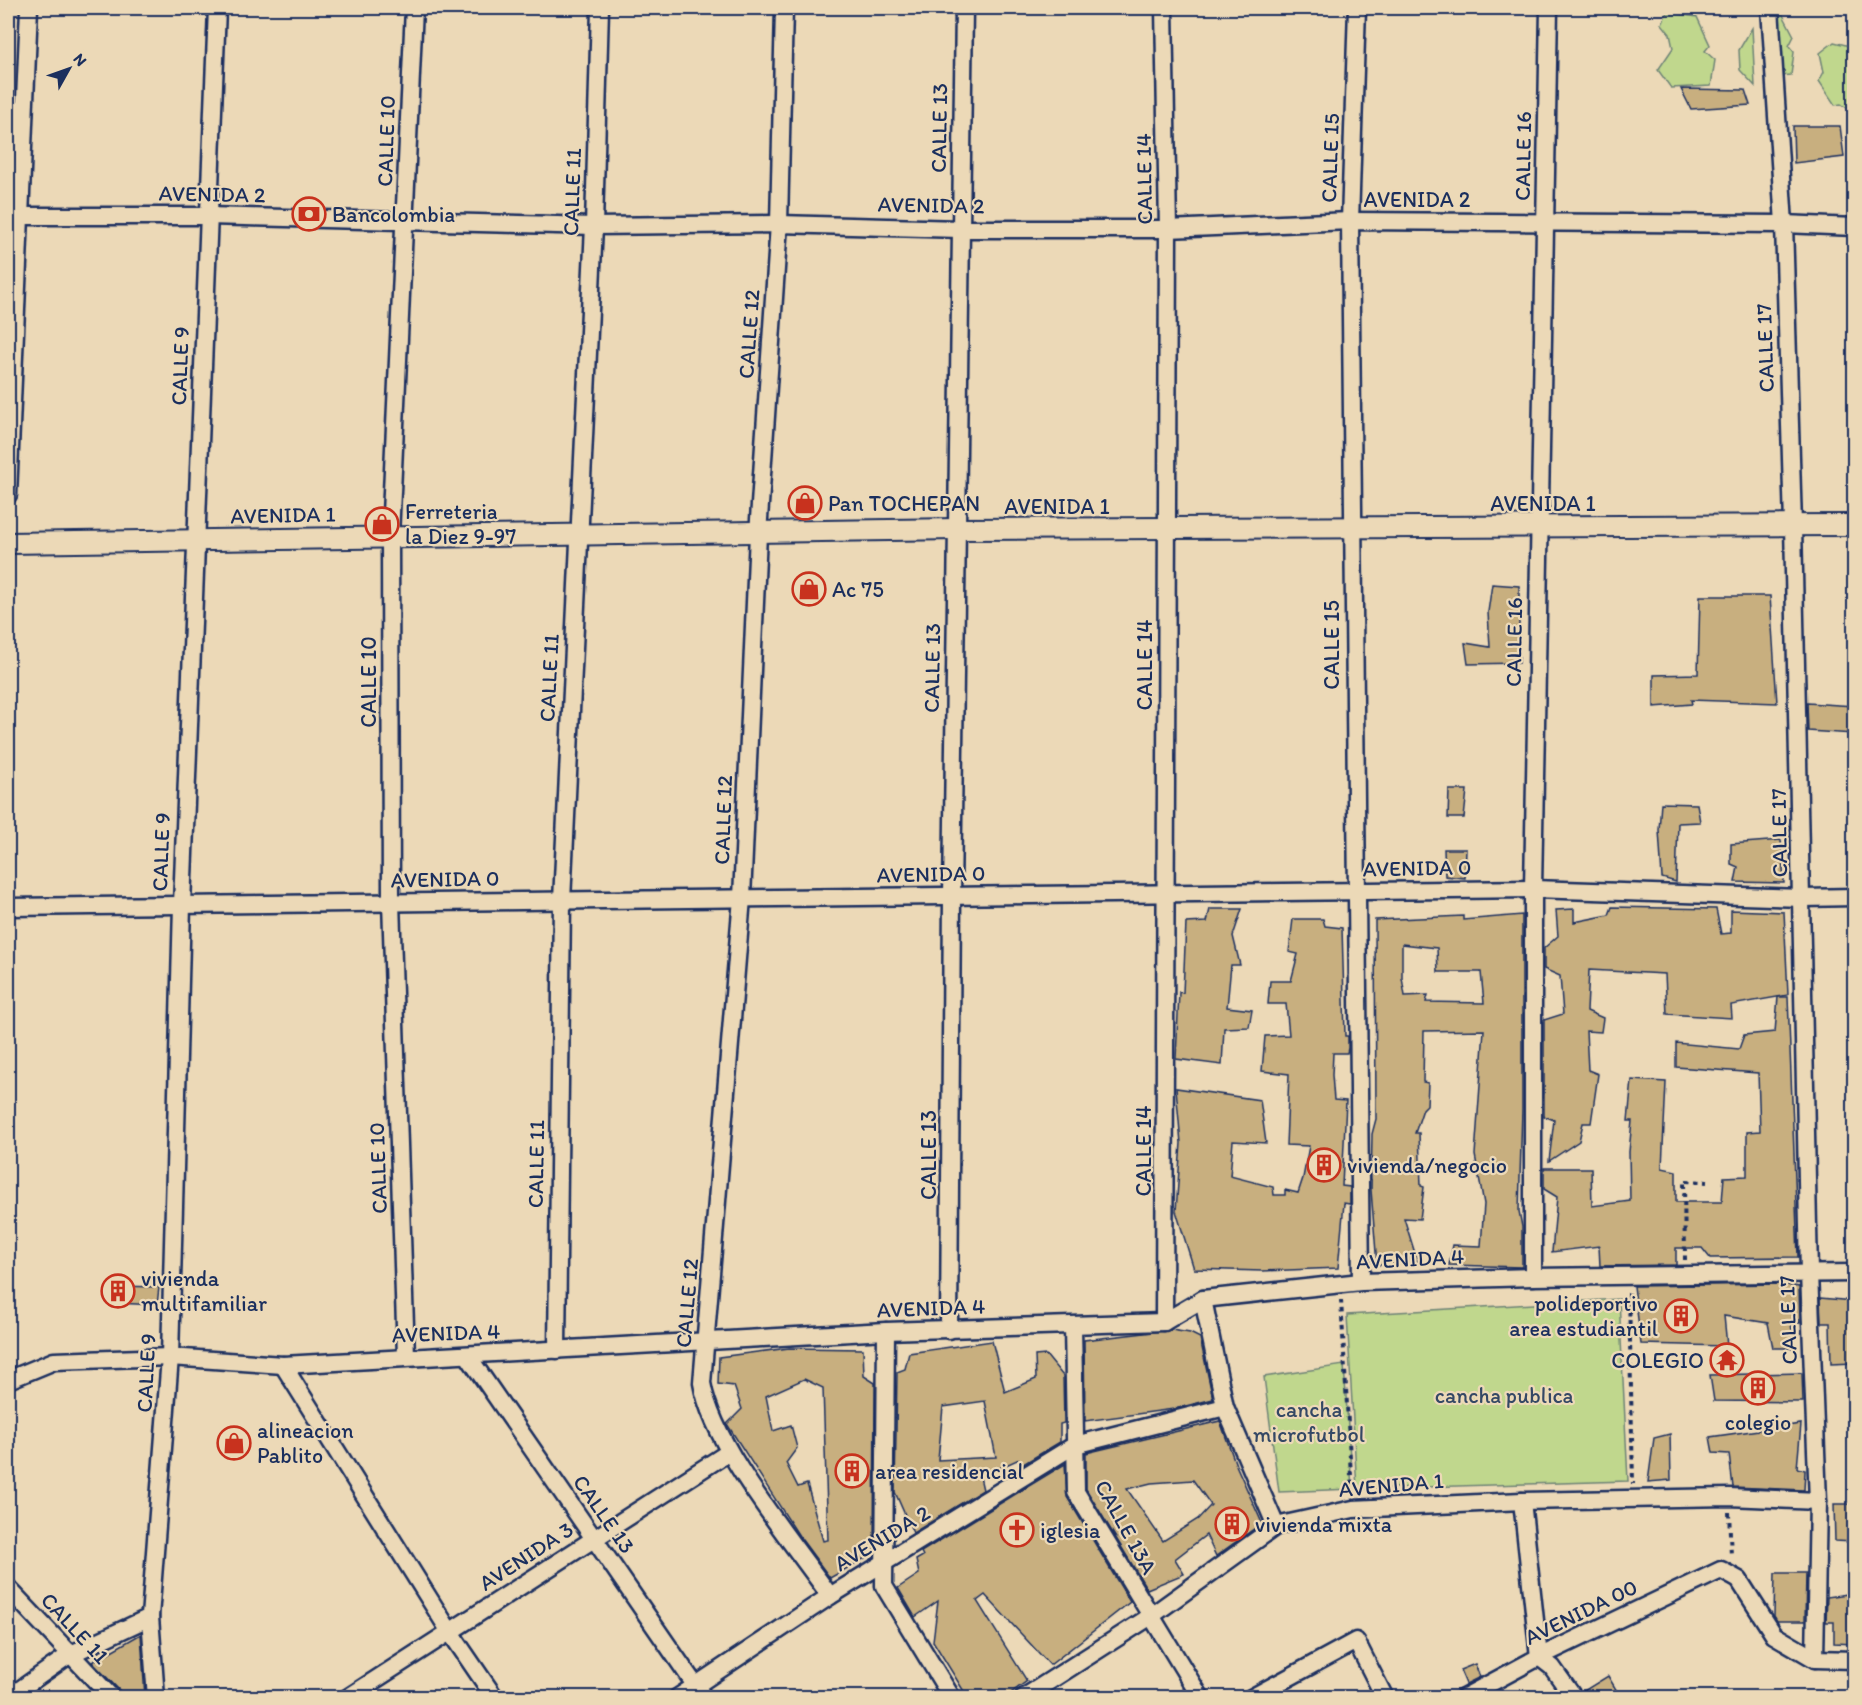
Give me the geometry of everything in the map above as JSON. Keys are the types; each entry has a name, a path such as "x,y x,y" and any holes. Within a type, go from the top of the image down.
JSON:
{"street":[{"path":"8,495 13,215 29,8"},
{"name":"CALLE 9","path":"156,1698 150,1617 170,1358 182,905 217,8"},
{"name":"CALLE 10","path":"406,1356 391,902 390,536 414,8"},
{"name":"CALLE 11","path":"556,1350 562,900 594,226 600,8"},
{"name":"CALLE 12","path":"784,8 779,224 758,534 742,898 702,1383 705,1396 729,1452 830,1596"},
{"name":"CALLE 13","path":"949,1330 956,529 964,8"},
{"name":"CALLE 14","path":"1164,8 1168,228 1164,1322"},
{"name":"CALLE 15","path":"1357,8 1350,221 1361,1282"},
{"name":"CALLE 16","path":"1533,1277 1533,889 1544,222 1550,8"},
{"name":"CALLE 17","path":"1770,8 1784,224 1793,525 1803,898 1809,1274 1818,1501 1815,1659"},
{"name":"AVENIDA 2","path":"13,215 208,216 594,226 779,224 960,228 1168,228 1350,221 1784,224 1854,227"},
{"name":"AVENIDA 1","path":"8,543 390,536 758,534 956,529 1166,530 1854,525"},
{"name":"AVENIDA 0","path":"8,907 1533,889 1803,898 1854,897"},
{"name":"AVENIDA 4","path":"8,1380 54,1361 170,1358 284,1365 406,1356 468,1356 886,1332 1164,1322 1203,1299 1361,1282 1533,1277 1854,1273"},
{"path":"1203,1299 1225,1407 1276,1526"},
{"name":"CALLE 13A","path":"1073,1326 1076,1492 1201,1698"},
{"path":"886,1332 886,1563 884,1586 888,1597 952,1698"},
{"name":"CALLE 13","path":"468,1356 700,1691"},
{"path":"284,1365 450,1632 495,1698"},
{"name":"AVENIDA 2","path":"676,1698 700,1691 830,1596 1075,1445 1225,1407"},
{"name":"AVENIDA 3","path":"347,1698 729,1452"},
{"name":"AVENIDA 1","path":"1023,1698 1151,1616 1276,1526 1353,1509 1522,1501 1729,1497 1818,1501"},
{"path":"1522,1501 1539,1657 1552,1667 1574,1698"},
{"path":"1726,1572 1739,1581 1774,1635 1815,1659 1854,1660"},
{"name":"AVENIDA 00","path":"1463,1698 1539,1657 1726,1572"},
{"name":"CALLE 11","path":"8,1588 112,1698"},
{"path":"8,1698 69,1655 150,1617"},
{"path":"1251,1698 1356,1641 1385,1698"}],"path":[{"path":"1685,1276 1684,1181 1707,1182"},
{"path":"1628,1276 1633,1499"},
{"path":"1340,1286 1353,1509"},
{"path":"1726,1572 1729,1497"}],"green space":[{"path":"1667,12 1697,17 1710,45 1705,51 1715,60 1711,86 1671,88 1658,70 1673,48 1670,34 1662,24"},
{"path":"1772,13 1782,13 1794,36 1789,46 1794,52 1791,75 1781,76"},
{"path":"1752,28 1755,86 1740,70 1739,50"},
{"path":"1834,42 1854,47 1854,101 1847,108 1841,104 1835,105 1819,81 1824,72 1820,53"},
{"name":"cancha publica","path":"1619,1299 1628,1481 1357,1489 1347,1315"},
{"name":"cancha microfutbol","path":"1344,1365 1352,1489 1279,1492 1264,1377"}],"building":[{"path":"1681,89 1745,90 1750,105 1691,109"},
{"path":"1793,126 1840,126 1844,157 1794,163"},
{"path":"1492,584 1519,586 1519,663 1468,664 1465,643 1490,647 1488,612"},
{"path":"1700,596 1770,596 1777,703 1691,700 1692,704 1654,707 1654,675 1698,674"},
{"path":"1807,703 1854,706 1854,734 1808,731"},
{"path":"1449,790 1467,790 1464,818 1448,818"},
{"path":"1661,803 1697,804 1700,822 1678,823 1676,882 1662,878 1659,830"},
{"path":"1781,840 1784,883 1735,882 1738,867 1731,864 1731,844"},
{"path":"1444,849 1466,849 1465,878 1445,876"},
{"path":"1612,907 1716,909 1721,934 1731,933 1731,910 1784,912 1788,995 1731,1005 1732,1018 1667,1014 1665,974 1589,970 1587,1011 1603,1018 1601,1032 1586,1031 1588,1070 1598,1074 1591,1123 1583,1123 1579,1141 1549,1161 1554,1120 1544,1116 1544,1020 1563,1014 1560,976 1544,969 1544,948 1558,936 1556,910 1574,909 1574,922 1609,915"},
{"path":"1210,909 1242,909 1233,936 1240,965 1231,965 1227,1007 1252,1010 1249,1027 1224,1028 1222,1065 1176,1059 1179,992 1183,993 1186,923 1207,922"},
{"path":"1522,915 1522,1109 1519,1211 1522,1227 1522,1267 1449,1265 1453,1245 1481,1246 1484,1204 1475,1155 1484,1030 1424,1031 1423,1082 1428,1083 1427,1105 1423,1109 1415,1133 1419,1133 1421,1186 1424,1187 1420,1219 1404,1218 1418,1263 1377,1265 1371,1190 1372,1134 1376,1119 1375,920 1463,916 1463,920","holes":["1402,944 1437,948 1438,972 1481,972 1484,1003 1426,1002 1428,995 1405,996 1402,978"]},
{"path":"1293,919 1323,919 1325,926 1342,928 1345,1036 1348,1036 1348,1048 1347,1053 1333,1053 1332,1075 1334,1100 1346,1101 1342,1186 1350,1187 1350,1204 1344,1203 1338,1268 1262,1271 1194,1269 1176,1211 1181,1143 1176,1088 1260,1100 1266,1143 1233,1141 1230,1176 1273,1187 1274,1195 1285,1195 1285,1190 1298,1193 1303,1178 1309,1146 1286,1145 1289,1074 1262,1071 1265,1036 1289,1035 1286,1004 1268,1004 1270,981 1291,981 1298,954 1289,952"},
{"path":"1778,997 1788,997 1798,1257 1710,1258 1702,1248 1676,1248 1676,1265 1600,1266 1599,1246 1552,1252 1557,1197 1544,1189 1544,1168 1591,1168 1592,1206 1630,1201 1629,1152 1632,1121 1628,1121 1632,1080 1666,1082 1662,1168 1676,1171 1676,1202 1722,1202 1724,1177 1747,1176 1747,1132 1760,1131 1758,1073 1676,1067 1676,1043 1739,1049 1744,1035 1775,1032"},
{"name":"polideportivo area estudiantil","path":"1780,1284 1799,1287 1800,1323 1791,1323 1794,1348 1773,1348 1768,1323 1724,1316 1727,1346 1641,1344 1634,1286"},
{"name":"vivienda multifamiliar","path":"116,1286 159,1287 157,1305 116,1303"},
{"path":"1820,1298 1854,1301 1854,1363 1831,1364 1830,1323 1821,1323"},
{"path":"1171,1330 1190,1333 1200,1338 1213,1399 1174,1409 1085,1421 1084,1340"},
{"path":"992,1341 1005,1392 1036,1379 1035,1356 1046,1355 1063,1376 1064,1423 1060,1424 1060,1442 1020,1466 1019,1459 980,1477 983,1490 913,1533 895,1492 897,1372 905,1369 909,1353","holes":["985,1401 996,1457 938,1460 943,1407"]},
{"name":"area residencial","path":"789,1348 863,1349 864,1376 875,1383 874,1553 830,1578 799,1536 727,1424 742,1409 734,1386 718,1384 719,1357","holes":["804,1379 823,1388 828,1540 823,1541 807,1484 798,1487 786,1463 797,1448 791,1425 773,1431 766,1396"]},
{"name":"colegio","path":"1802,1373 1803,1402 1714,1401 1710,1375"},
{"path":"1220,1421 1236,1465 1262,1523 1216,1556 1206,1535 1175,1559 1184,1574 1147,1589 1086,1489 1086,1453","holes":["1193,1480 1211,1505 1198,1519 1163,1541 1127,1489 1151,1483"]},
{"path":"1801,1424 1797,1468 1805,1470 1804,1490 1733,1487 1729,1454 1713,1453 1710,1437"},
{"path":"1670,1434 1671,1480 1648,1482 1654,1438"},
{"path":"1065,1464 1067,1497 1130,1602 1050,1665 985,1595 977,1601 1027,1681 1004,1698 968,1698 933,1641 938,1601 915,1617 898,1588 919,1574 916,1560 923,1556 921,1552"},
{"path":"1834,1504 1854,1504 1854,1542 1835,1541"},
{"path":"1775,1573 1806,1573 1805,1621 1777,1621 1774,1616"},
{"path":"1854,1593 1854,1644 1834,1643 1834,1622 1826,1622 1827,1597"},
{"path":"141,1634 145,1698 122,1698 120,1691 92,1662"},
{"path":"1475,1664 1480,1677 1466,1684 1460,1670"},
{"path":"1608,1676 1621,1698 1584,1698 1582,1692"}],"place":[{"name":"Bancolombia","path":"309,214"},
{"name":"Pan TOCHEPAN","path":"805,503"},
{"name":"Ferreteria la Diez 9-97","path":"382,524"},
{"name":"Ac 75","path":"809,589"},
{"name":"vivienda/negocio","path":"1324,1165"},
{"name":"vivienda multifamiliar","path":"118,1291"},
{"name":"polideportivo area estudiantil","path":"1681,1316"},
{"name":"COLEGIO","path":"1727,1360"},
{"name":"colegio","path":"1758,1388"},
{"name":"alineacion Pablito","path":"234,1443"},
{"name":"area residencial","path":"852,1471"},
{"name":"vivienda mixta","path":"1232,1524"},
{"name":"iglesia","path":"1017,1530"}]}
